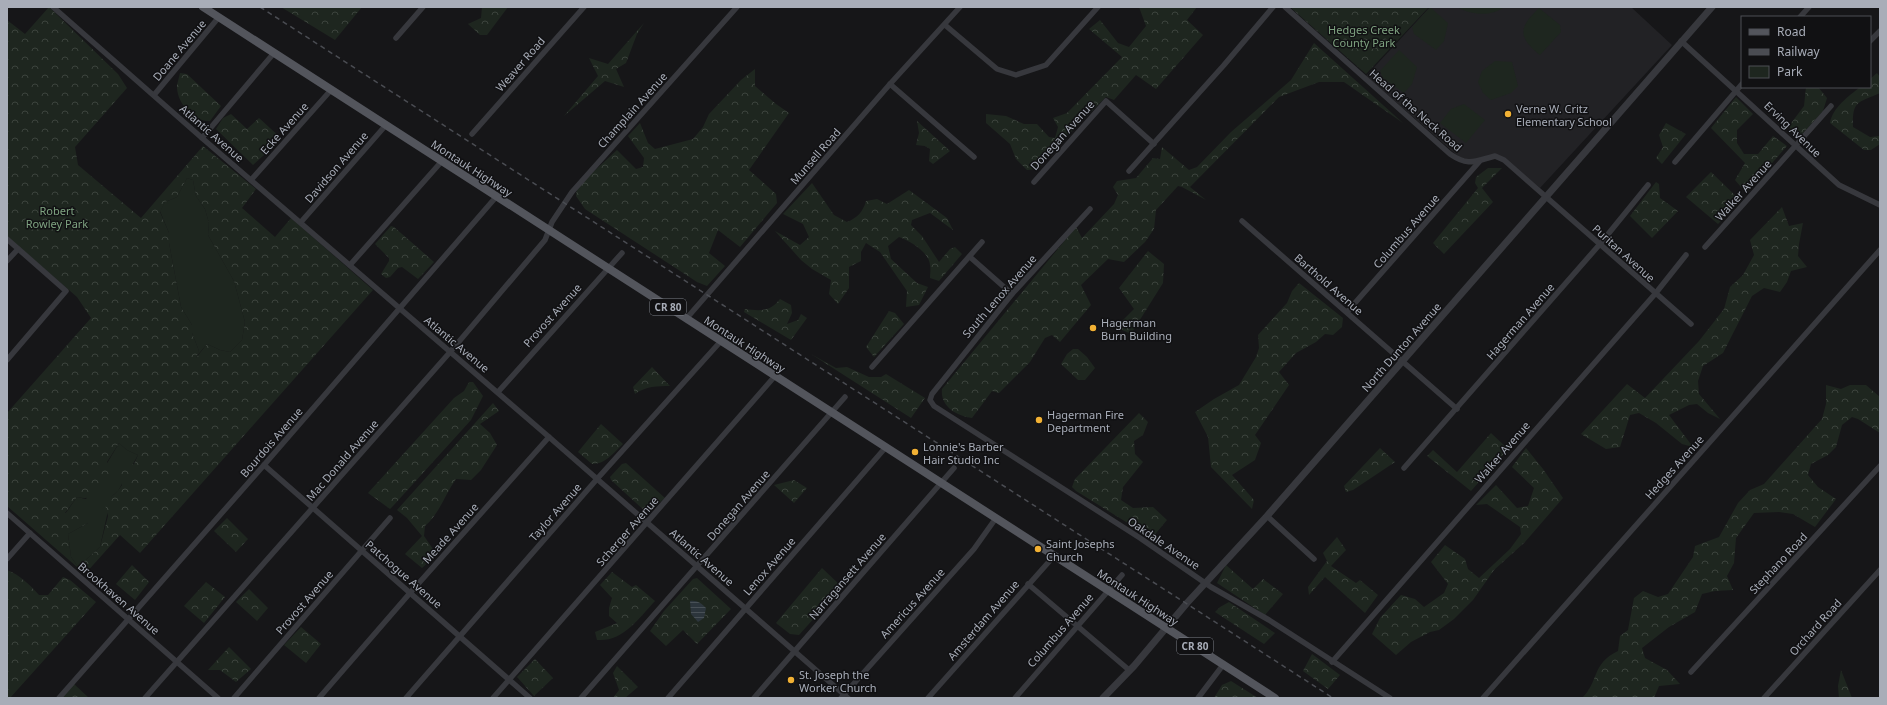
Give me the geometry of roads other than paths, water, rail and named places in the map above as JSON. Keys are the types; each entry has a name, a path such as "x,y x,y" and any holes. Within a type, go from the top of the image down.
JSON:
{"main road":[{"name":"Montauk Highway","path":"203,7 1275,698"}],"street":[{"name":"Atlantic Avenue","path":"53,7 202,138 698,566 844,697"},
{"path":"396,38 423,7"},
{"name":"Weaver Road","path":"472,134 584,7"},
{"name":"Champlain Avenue","path":"549,230 552,222 572,192 737,7"},
{"name":"Munsell Road","path":"686,319 890,84 960,7"},
{"path":"945,25 997,69 1016,75 1046,65 1098,7"},
{"path":"1129,171 1273,7"},
{"name":"Head of the Neck Road","path":"1285,7 1458,160 1468,163 1479,162 1496,156 1504,160 1546,196"},
{"name":"North Dunton Avenue","path":"1103,698 1205,583 1267,516 1712,7"},
{"path":"1801,16 1809,7"},
{"name":"Doane Avenue","path":"154,95 219,18"},
{"path":"1871,40 1880,31"},
{"name":"Erving Avenue","path":"1681,41 1737,90 1839,185 1880,205"},
{"path":"202,138 274,54"},
{"path":"890,84 974,158"},
{"path":"1675,162 1741,85"},
{"name":"Ecke Avenue","path":"251,180 331,90"},
{"name":"Donegan Avenue","path":"1034,182 1106,101 1154,144"},
{"name":"Walker Avenue","path":"1705,247 1831,106"},
{"name":"Davidson Avenue","path":"301,222 386,125"},
{"path":"350,265 442,161"},
{"name":"Columbus Avenue","path":"1346,312 1479,162"},
{"name":"Hagerman Avenue","path":"1404,468 1600,244 1648,185"},
{"name":"Puritan Avenue","path":"1546,196 1690,324"},
{"name":"Bourdois Avenue","path":"59,698 264,465 496,197"},
{"name":"South Lenox Avenue","path":"930,400 932,394 1012,294 1090,209"},
{"name":"Barthold Avenue","path":"1242,221 1457,409"},
{"name":"Mac Donald Avenue","path":"145,698 450,352 545,240 549,230"},
{"path":"7,239 66,291 7,360"},
{"path":"872,367 982,242"},
{"path":"7,261 18,249"},
{"name":"Hedges Avenue","path":"1483,698 1880,250"},
{"name":"Provost Avenue","path":"498,392 622,253"},
{"name":"Walker Avenue","path":"1332,662 1655,294 1686,255"},
{"path":"970,257 1012,294"},
{"name":"Taylor Avenue","path":"406,698 597,478 721,341"},
{"name":"Scherger Avenue","path":"493,698 775,376"},
{"name":"Donegan Avenue","path":"581,698 845,397"},
{"name":"Oakdale Avenue","path":"930,400 940,410 1140,538 1205,583 1269,620 1390,698"},
{"name":"Meade Avenue","path":"319,698 549,437"},
{"name":"Lenox Avenue","path":"668,698 886,447"},
{"name":"Patchogue Avenue","path":"264,465 530,698"},
{"name":"Stephano Road","path":"1691,672 1880,466"},
{"name":"Narragansett Avenue","path":"754,698 954,468"},
{"name":"Brookhaven Avenue","path":"7,513 218,698"},
{"path":"1267,516 1314,559"},
{"name":"Provost Avenue","path":"234,698 390,518"},
{"name":"Americus Avenue","path":"844,697 974,549 996,518"},
{"path":"7,559 30,533"},
{"name":"Amsterdam Avenue","path":"928,698 1054,556"},
{"name":"Orchard Road","path":"1764,698 1880,570"},
{"name":"Columbus Avenue","path":"1015,698 1122,575"},
{"path":"1028,584 1129,670"},
{"path":"1198,698 1223,665"}],"railway":[{"path":"260,7 1333,698"}],"place":[{"name":"Verne W. Critz Elementary School","path":"1508,114"},
{"name":"Hagerman Burn Building","path":"1093,328"},
{"name":"Hagerman Fire Department","path":"1039,420"},
{"name":"Lonnie's Barber Hair Studio Inc","path":"915,452"},
{"name":"Saint Josephs Church","path":"1038,549"},
{"name":"St. Joseph the Worker Church","path":"791,680"}],"park label":[{"name":"Hedges Creek County Park","path":"1364,35"},
{"name":"Robert Rowley Park","path":"57,216"}]}
